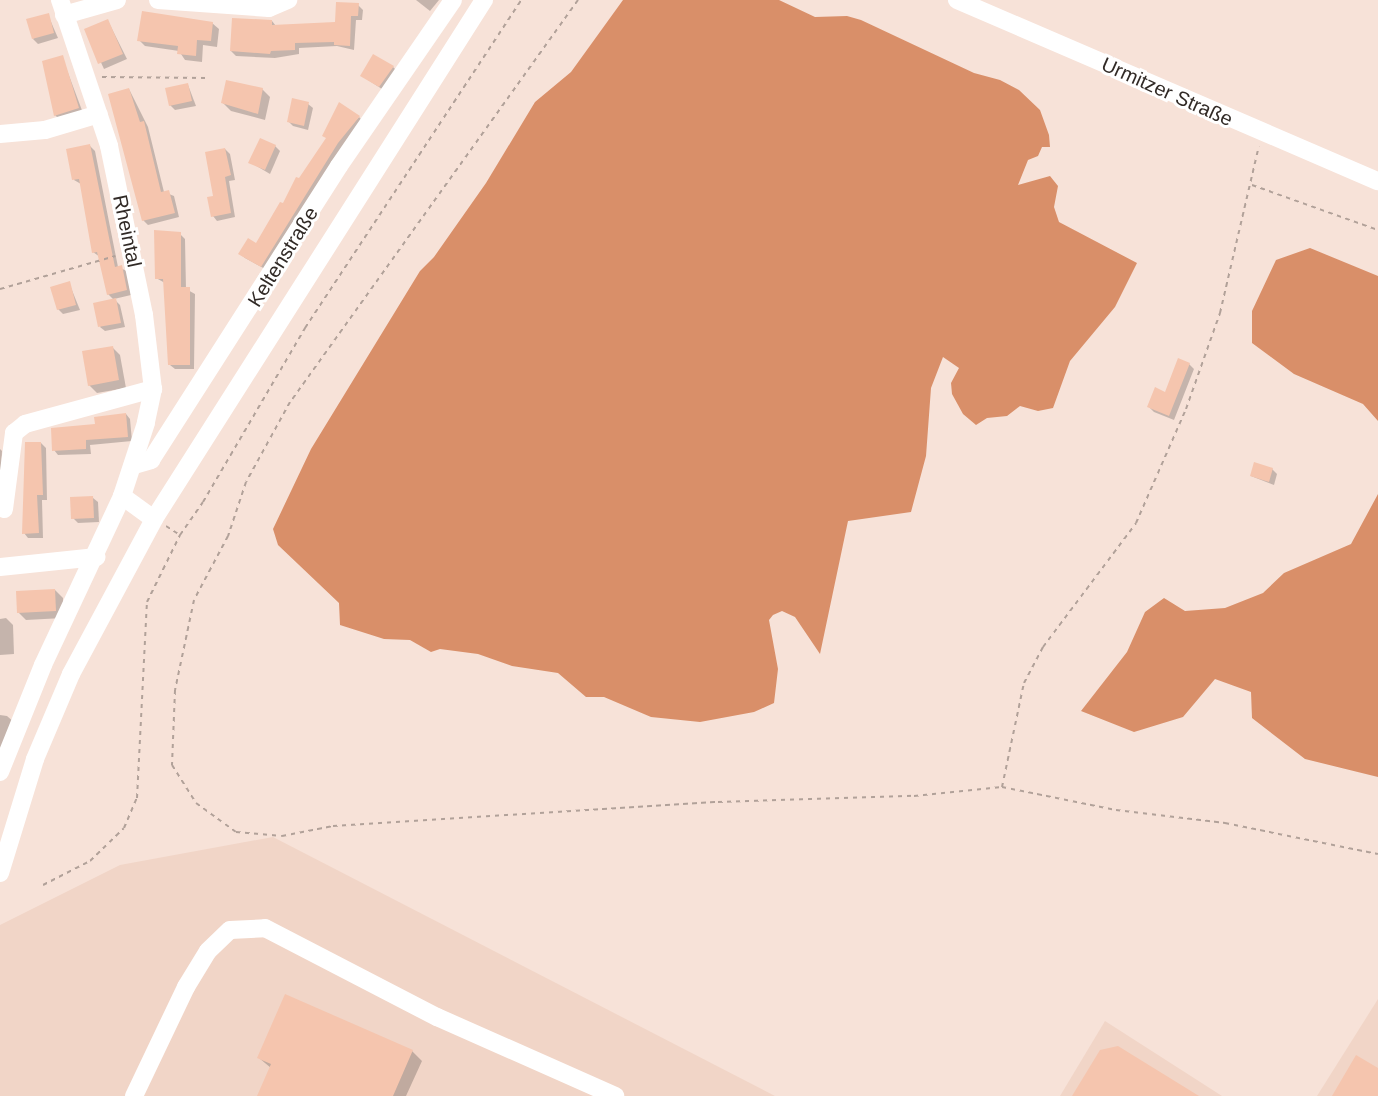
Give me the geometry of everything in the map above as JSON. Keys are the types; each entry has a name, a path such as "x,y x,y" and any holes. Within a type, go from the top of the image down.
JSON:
{"street":[{"path":"62,7 117,0"},
{"path":"158,0 269,8 288,0"},
{"name":"Keltenstraße","path":"134,465 151,460 339,166 453,0"},
{"path":"0,873 35,759 71,674 154,519 484,0"},
{"name":"Urmitzer Straße","path":"957,0 1257,131 1378,181"},
{"name":"Rheintal","path":"0,772 43,664 96,557 122,496 134,465 153,389 132,251 99,114 62,7"},
{"path":"0,134 45,130 99,114"},
{"path":"4,509 14,433 25,424 153,389"},
{"path":"122,496 154,519"},
{"path":"0,567 96,557"},
{"path":"134,1096 186,987 208,951 231,930 265,928 438,1017 615,1096"}],"path":[{"path":"43,885 90,861 124,828 137,798 147,602 180,535 305,328 521,0"},
{"path":"578,0 268,436 246,482 228,536 191,611 177,679 171,729 172,765 196,803 217,822 236,832 282,836 333,826 718,802 914,796 1002,787 1116,810 1225,823 1378,854"},
{"path":"87,77 207,78"},
{"path":"1002,787 1024,683 1043,646 1136,523 1186,409 1220,313 1252,185 1259,148 1257,131"},
{"path":"1252,185 1378,230"},
{"path":"0,289 132,251"},
{"path":"154,519 180,535"}],"shaded area":[{"path":"623,0 779,0 815,17 847,16 861,20 974,73 1000,80 1019,90 1040,110 1049,135 1050,147 1042,147 1038,156 1028,160 1018,185 1050,176 1058,186 1054,207 1059,222 1137,263 1115,307 1070,361 1053,408 1038,411 1020,406 1007,416 987,418 976,425 963,414 952,394 951,383 959,368 943,357 931,388 926,456 911,512 848,521 820,654 795,617 782,611 773,615 769,620 778,669 774,703 754,712 700,722 651,717 604,697 586,697 558,673 512,666 478,654 440,649 431,652 410,640 384,639 340,625 339,603 278,545 273,529 311,449 420,271 434,257 486,183 535,102 571,72"},
{"path":"1310,248 1378,276 1378,421 1363,404 1294,374 1252,343 1252,311 1276,260"},
{"path":"1378,494 1378,777 1305,759 1252,718 1251,692 1215,679 1183,717 1134,732 1081,711 1127,652 1145,612 1164,598 1185,611 1225,608 1263,593 1284,573 1351,544"},
{"path":"273,837 775,1096 0,1096 0,925 120,865"},
{"path":"1378,999 1378,1096 1317,1096"},
{"path":"1105,1021 1222,1096 1060,1096"}],"building":[{"path":"336,2 359,3 358,16 351,16 350,46 334,45 334,42 295,43 295,50 271,51 270,54 230,51 232,18 272,20 272,25 335,22"},
{"path":"142,11 213,22 211,41 197,40 196,56 177,54 178,46 137,41"},
{"path":"49,13 54,33 32,39 26,19"},
{"path":"108,19 123,54 98,64 84,29"},
{"path":"373,54 394,66 379,87 360,76"},
{"path":"63,55 79,108 54,116 42,61"},
{"path":"226,80 263,88 258,114 221,103"},
{"path":"188,83 192,101 169,106 165,88"},
{"path":"129,88 140,122 144,121 161,192 169,190 175,213 142,221 108,94"},
{"path":"292,98 309,102 304,126 287,122"},
{"path":"339,102 360,116 338,143 261,267 238,254 248,238 256,243 280,202 283,203 296,177 299,178 326,138 322,136"},
{"path":"260,138 276,145 265,170 248,163"},
{"path":"90,144 115,267 122,265 127,290 107,295 97,252 92,253 79,179 72,180 66,149"},
{"path":"225,148 231,175 225,177 231,213 211,217 207,197 213,196 205,152"},
{"path":"154,230 181,232 181,287 190,287 190,365 168,365 163,279 155,279"},
{"path":"70,281 76,305 57,310 50,287"},
{"path":"116,298 121,323 98,327 93,303"},
{"path":"113,346 119,380 88,386 82,351"},
{"path":"1178,358 1190,363 1169,416 1147,407 1155,387 1165,392"},
{"path":"126,413 128,437 86,440 86,449 52,451 51,428 95,424 94,417"},
{"path":"25,442 41,442 43,495 37,495 39,533 22,534"},
{"path":"1254,462 1273,468 1269,482 1250,476"},
{"path":"93,496 94,518 71,519 70,497"},
{"path":"55,589 56,611 17,613 16,591"},
{"path":"285,994 413,1050 393,1096 257,1096 271,1064 257,1058"},
{"path":"1118,1046 1199,1096 1072,1096 1100,1050"},
{"path":"1356,1055 1378,1068 1378,1096 1332,1096"}]}
